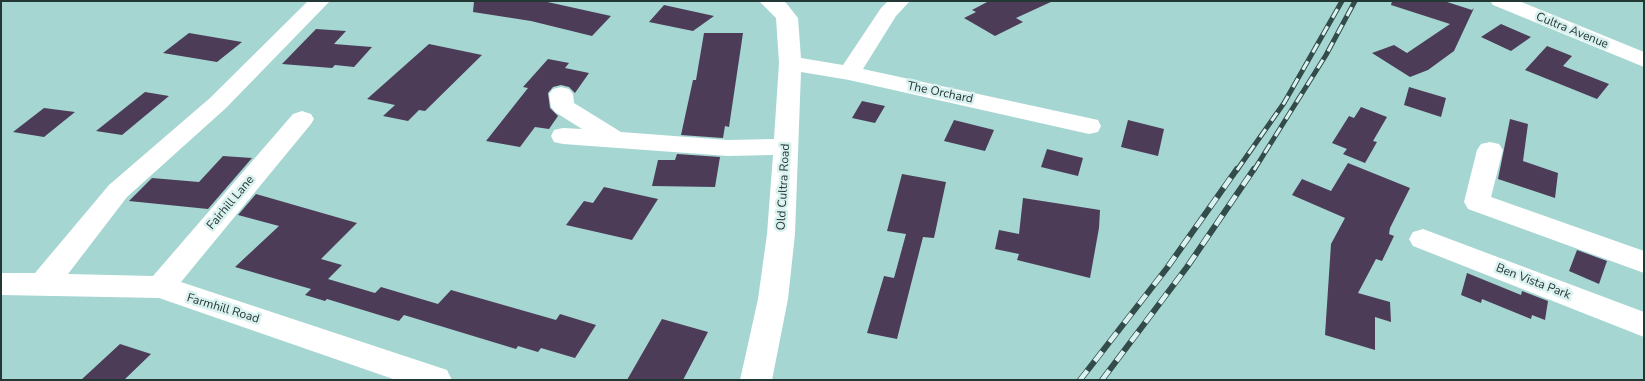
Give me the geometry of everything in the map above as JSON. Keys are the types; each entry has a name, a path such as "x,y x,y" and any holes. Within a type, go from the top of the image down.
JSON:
{"street":[{"path":"42,286 118,191 218,103 320,1"},
{"name":"Old Cultra Road","path":"756,380 773,299 781,234 790,62 787,18 780,8 769,1"},
{"path":"849,73 888,12 900,1"},
{"name":"Cultra Avenue","path":"1500,1 1644,60"},
{"name":"The Orchard","path":"790,62 849,73 1089,126"},
{"path":"560,94 563,107 617,141"},
{"name":"Fairhill Lane","path":"160,287 302,119"},
{"path":"563,136 728,148 786,147"},
{"path":"1490,150 1477,202 1644,262"},
{"name":"Ben Vista Park","path":"1423,239 1644,325"},
{"name":"Farmhill Road","path":"1,284 160,287 436,380"}],"building":[{"path":"474,1 543,1 611,16 592,36 531,21 473,12"},
{"path":"989,1 1053,1 1016,18 1023,22 995,36 964,18 976,12 972,10"},
{"path":"1392,1 1444,1 1472,10 1474,8 1454,51 1428,70 1410,77 1372,53 1394,45 1407,53 1450,24 1391,5"},
{"path":"664,5 714,16 693,31 649,22"},
{"path":"1501,24 1531,37 1511,51 1481,37"},
{"path":"316,29 346,31 334,44 372,47 354,67 335,65 332,68 282,64"},
{"path":"189,33 242,42 217,62 163,53"},
{"path":"704,33 743,33 729,127 725,126 723,138 681,135 693,80 696,80"},
{"path":"429,44 482,55 425,111 419,110 408,121 383,116 395,105 367,99"},
{"path":"1547,46 1572,56 1563,66 1609,84 1597,99 1525,70"},
{"path":"548,59 569,63 565,68 589,73 575,93 569,87 561,85 553,87 548,93 550,108 558,116 549,129 535,127 520,147 486,141 528,88 523,87"},
{"path":"1409,87 1446,98 1441,117 1404,105"},
{"path":"145,92 169,96 122,135 96,131"},
{"path":"862,101 885,106 875,123 852,118"},
{"path":"1361,107 1387,117 1373,141 1377,142 1365,163 1343,154 1347,149 1332,143 1349,116 1354,118"},
{"path":"44,108 75,112 44,137 13,132"},
{"path":"1510,119 1528,124 1523,161 1558,173 1555,198 1498,179"},
{"path":"954,120 994,130 985,151 944,141"},
{"path":"1128,120 1164,129 1158,156 1121,147"},
{"path":"1047,149 1083,158 1078,176 1041,167"},
{"path":"677,154 720,157 715,187 652,186 658,160 675,160"},
{"path":"223,156 252,158 208,209 129,201 152,178 199,182"},
{"path":"1348,163 1410,188 1390,228 1389,234 1394,236 1382,261 1376,259 1358,293 1390,302 1391,322 1375,317 1375,350 1325,335 1331,244 1345,218 1292,195 1302,179 1331,191"},
{"path":"902,174 946,182 934,238 923,237 897,339 867,333 884,276 894,278 906,234 887,231"},
{"path":"604,187 658,199 632,240 566,225 584,201 593,203"},
{"path":"256,194 357,223 321,259 342,265 328,279 375,293 381,287 438,304 451,290 556,320 560,314 596,325 575,358 541,348 538,352 518,346 516,349 404,315 399,321 327,299 325,301 305,295 311,289 235,267 279,226 238,215"},
{"path":"1023,198 1100,210 1099,228 1090,278 1017,260 1019,254 995,249 999,230 1019,234"},
{"path":"1577,250 1607,261 1599,284 1569,271"},
{"path":"1467,273 1521,295 1522,291 1548,301 1545,320 1532,315 1531,319 1482,299 1481,303 1461,295"},
{"path":"662,319 708,332 683,380 627,380"},
{"path":"120,344 151,354 124,380 81,380"}],"railway":[{"path":"1237,170 1284,103 1342,1"},
{"path":"1254,170 1326,55 1355,1"},
{"path":"1080,380 1167,268 1237,169"},
{"path":"1102,380 1187,267 1254,169"}]}
